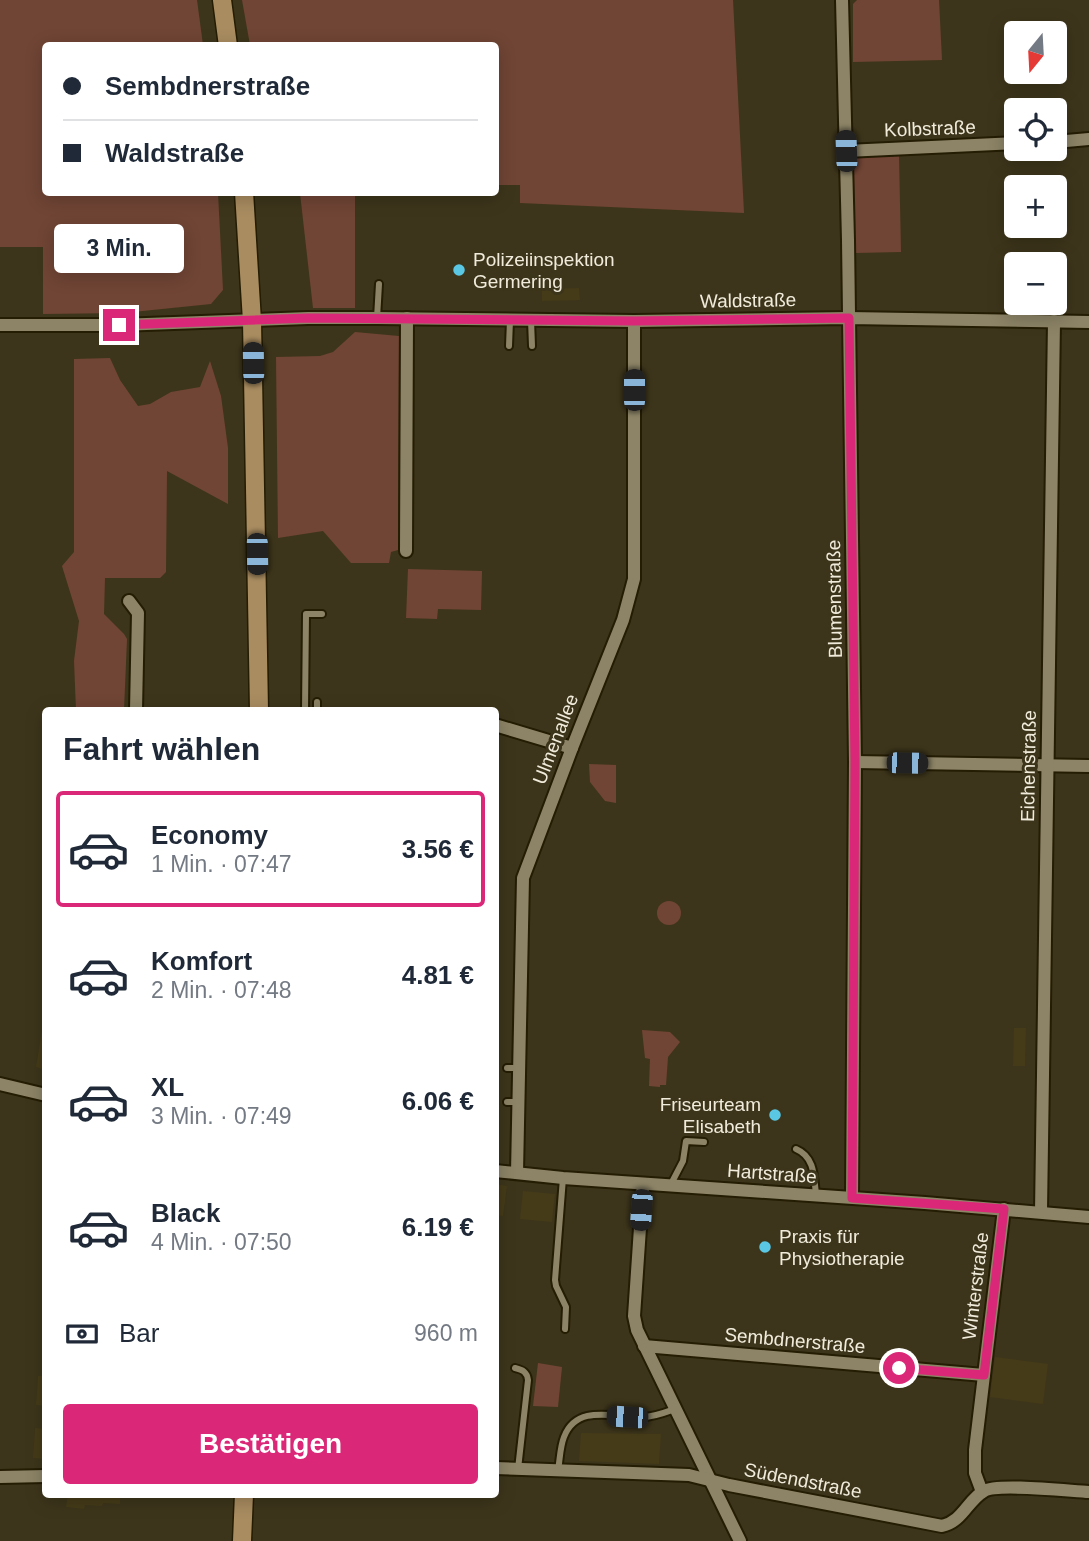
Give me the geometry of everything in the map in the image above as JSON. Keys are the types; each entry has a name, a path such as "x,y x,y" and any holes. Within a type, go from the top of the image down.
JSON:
{"main road":[{"path":"222,0 227,42"},
{"path":"244,196 252,321 259,707"},
{"path":"242,1541 244,1498"}],"street":[{"name":"Blumenstraße","path":"842,0 855,762 852,1198"},
{"path":"1067,141 1089,139"},
{"name":"Kolbstraße","path":"846,151 1004,144"},
{"name":"Waldstraße","path":"0,325 119,325 377,318 634,321 849,318 1089,322"},
{"path":"406,551 407,318"},
{"name":"Ulmenallee","path":"517,1173 513,1068 523,878 622,620 634,579 634,321"},
{"name":"Eichenstraße","path":"1041,1212 1054,321"},
{"path":"129,601 138,613 136,707"},
{"path":"499,726 572,748"},
{"path":"855,762 1089,766"},
{"path":"0,1084 42,1094"},
{"name":"Hartstraße","path":"499,1171 1089,1217"},
{"path":"643,1184 634,1316 637,1330 740,1541"},
{"name":"Winterstraße","path":"982,1492 975,1473 975,1450 1004,1209"},
{"name":"Sembdnerstraße","path":"644,1346 984,1375"},
{"name":"Südendstraße","path":"499,1468 689,1475 942,1526 959,1518 982,1492"},
{"path":"0,1477 42,1476"},
{"path":"982,1492 997,1486 1089,1492"}],"lane":[{"path":"377,318 379,284"},
{"path":"509,346 510,320"},
{"path":"531,320 532,346"},
{"path":"305,707 306,614 323,614"},
{"path":"317,702 317,707"},
{"path":"671,1186 683,1161 687,1141 704,1142"},
{"path":"796,1149 809,1158 814,1170 816,1195"},
{"path":"563,1178 555,1280 566,1307 565,1329"},
{"path":"515,1368 527,1374 528,1380 518,1469"},
{"path":"558,1471 564,1436 578,1419 592,1415 651,1417 675,1409"}],"shaded area":[{"path":"0,0 197,0 203,42 42,42 42,196 218,196 223,290 211,304 123,313 43,314 43,247 0,247"},
{"path":"242,0 733,0 744,213 520,203 520,185 499,185 499,42 249,42"},
{"path":"857,0 939,0 942,60 853,62 853,4"},
{"path":"899,156 901,252 855,253 853,157"},
{"path":"300,196 355,196 355,308 313,308"},
{"path":"579,288 580,300 542,301 542,289"},
{"path":"355,332 399,336 398,550 391,552 389,563 351,563 323,531 278,538 276,357 320,356 333,352"},
{"path":"110,358 120,380 138,406 150,404 171,392 200,387 210,361 221,396 228,448 228,504 167,471 166,572 160,578 105,578 104,614 127,639 124,707 76,707 74,661 79,621 62,566 74,552 74,359"},
{"path":"408,569 482,571 481,610 438,609 437,619 406,618"},
{"path":"589,764 616,765 616,803 605,801 590,782"},
{"path":"669,901 677,905 681,913 677,921 669,925 661,921 657,913 661,905"},
{"path":"1014,1028 1026,1028 1025,1066 1013,1066"},
{"path":"42,1030 42,1069 36,1067"},
{"path":"642,1030 670,1032 680,1042 668,1057 666,1085 649,1086 650,1059 645,1058"},
{"path":"499,1185 507,1186 503,1216 499,1216"},
{"path":"523,1191 555,1194 552,1222 520,1219"},
{"path":"995,1357 1048,1364 1043,1404 990,1397"},
{"path":"538,1363 562,1367 558,1407 533,1406"},
{"path":"38,1376 42,1376 42,1406 36,1405"},
{"path":"35,1428 42,1429 42,1459 33,1458"},
{"path":"581,1433 661,1434 659,1464 579,1461"},
{"path":"68,1498 120,1498 120,1504 85,1505 84,1509 66,1507"}],"place":[{"name":"Polizeiinspektion Germering","path":"459,270"},
{"name":"Friseurteam Elisabeth","path":"775,1115"},
{"name":"Praxis für Physiotherapie","path":"765,1247"}],"route":[{"path":"119,325 308,318 634,321 849,318 855,762 852,1198 1004,1209 984,1375 899,1368"}]}
